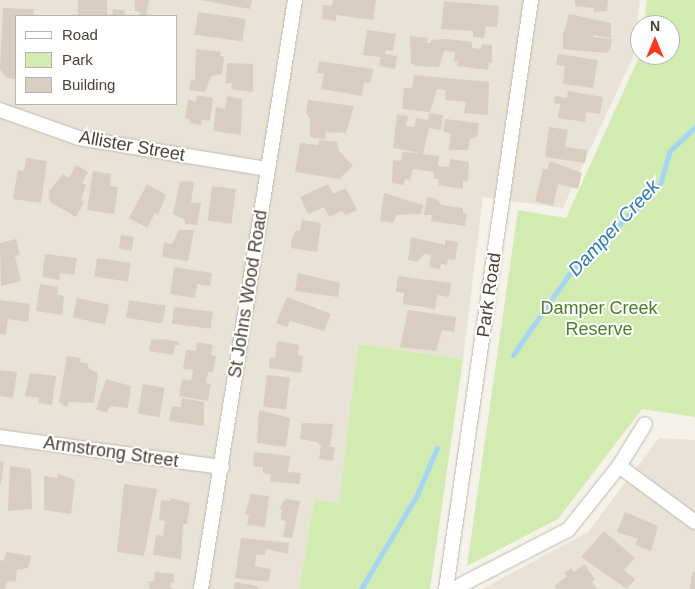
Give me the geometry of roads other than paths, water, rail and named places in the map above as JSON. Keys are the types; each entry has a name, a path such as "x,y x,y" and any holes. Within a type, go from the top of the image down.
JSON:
{"street":[{"name":"St Johns Wood Road","path":"201,589 222,467 267,169 295,0"},
{"name":"Park Road","path":"446,589 532,0"},
{"name":"Allister Street","path":"0,110 79,138 267,169"},
{"path":"453,589 568,530 619,466 645,424"},
{"name":"Armstrong Street","path":"0,437 222,467"},
{"path":"619,466 695,522"}],"waterway":[{"name":"Damper Creek","path":"513,355 572,270 660,185 670,151 695,127"},
{"name":"Damper Creek","path":"361,589 417,495 437,448"}],"park label":[{"name":"Damper Creek Reserve","path":"599,319"}]}
